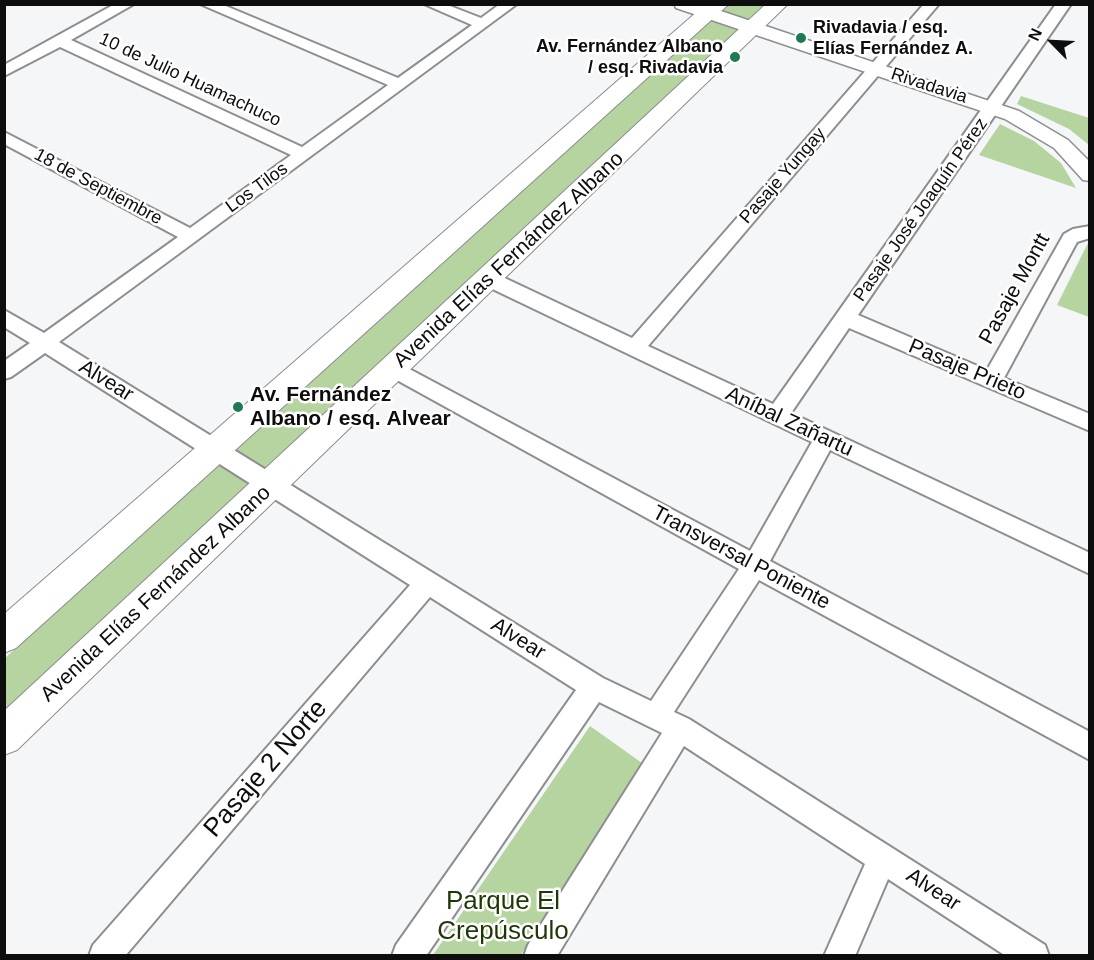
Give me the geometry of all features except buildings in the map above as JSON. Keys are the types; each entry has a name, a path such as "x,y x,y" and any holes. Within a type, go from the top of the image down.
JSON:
{"main road":[{"name":"Avenida Elías Fernández Albano","path":"4,737 778,4"},
{"path":"4,637 714,9"}],"street":[{"path":"4,71 127,4"},
{"path":"207,4 400,84"},
{"path":"431,4 483,24"},
{"name":"Los Tilos","path":"4,372 510,4"},
{"name":"Rivadavia","path":"682,4 714,9 753,28 1012,115 1049,135 1086,166"},
{"name":"Pasaje Yungay","path":"635,348 932,4"},
{"name":"Pasaje José Joaquín Pérez","path":"777,416 1064,4"},
{"name":"10 de Julio Huamachuco","path":"60,41 304,154"},
{"name":"18 de Septiembre","path":"4,137 191,236"},
{"name":"Pasaje Montt","path":"992,381 1070,238 1079,233 1089,232"},
{"name":"Aníbal Zañartu","path":"489,279 1089,564"},
{"name":"Alvear","path":"4,317 594,687 668,722 1034,956"},
{"name":"Pasaje Prieto","path":"845,318 1089,423"},
{"name":"Transversal Poniente","path":"393,369 1089,747"},
{"path":"539,956 825,439"},
{"name":"Pasaje 2 Norte","path":"104,956 427,583"},
{"path":"407,956 594,687"},
{"path":"839,956 883,858"}],"green space":[{"path":"727,5 764,5 5,719 4,659 242,441"},
{"path":"1021,96 1089,118 1089,145 1069,129 1017,104"},
{"path":"1000,124 1034,141 1061,163 1076,188 979,155"},
{"path":"1089,241 1089,317 1057,305"},
{"name":"Parque El Crepúsculo","path":"590,726 642,763 521,955 433,955"}],"place":[{"name":"Rivadavia / esq. Elías Fernández A.","path":"801,38"},
{"name":"Av. Fernández Albano / esq. Rivadavia","path":"735,57"},
{"name":"Av. Fernández Albano / esq. Alvear","path":"238,407"}]}
